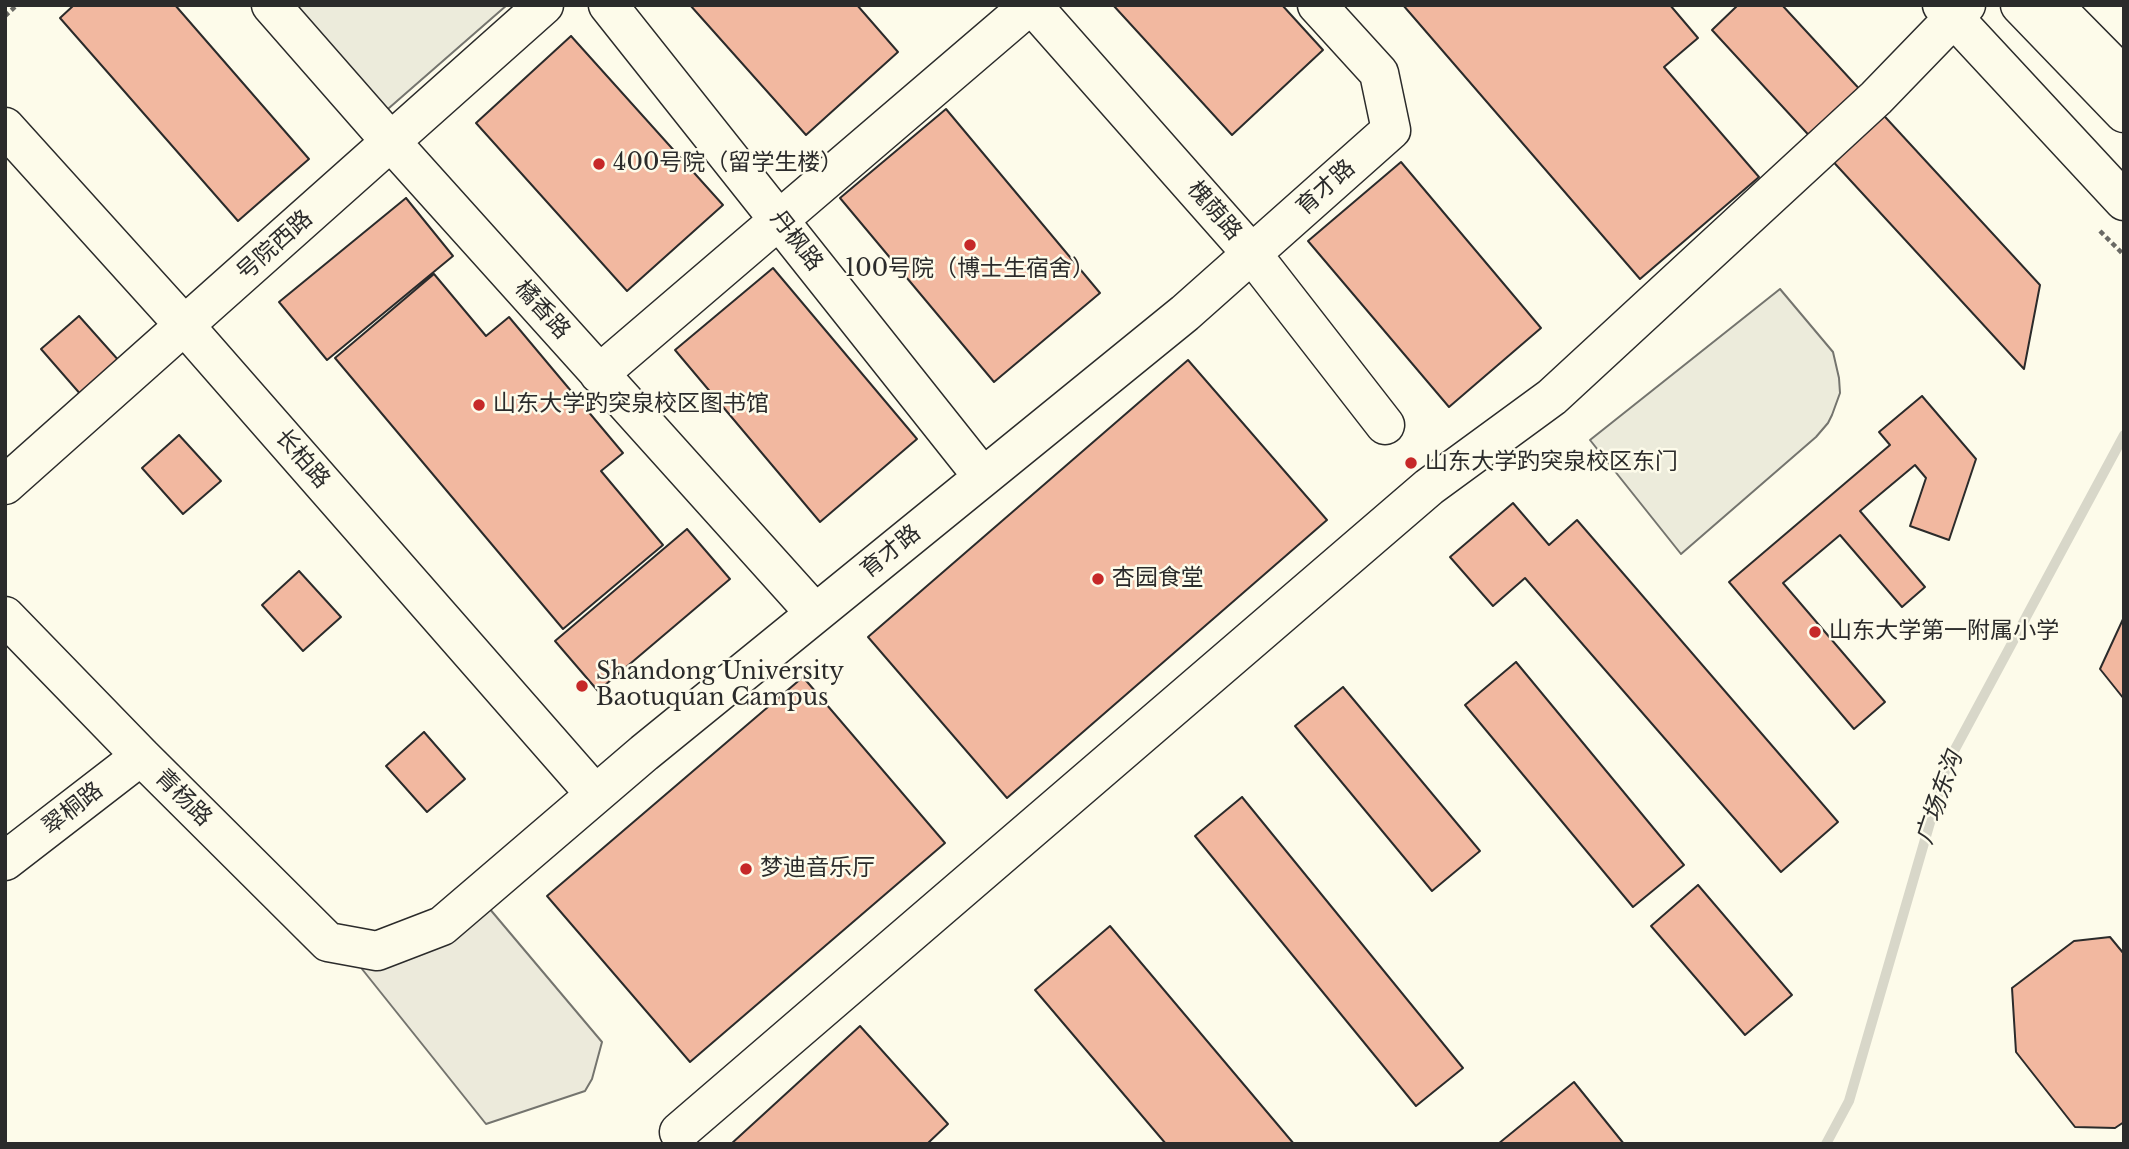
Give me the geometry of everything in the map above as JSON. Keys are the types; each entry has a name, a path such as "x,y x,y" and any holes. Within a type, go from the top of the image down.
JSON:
{"main road":[{"name":"橘香路","path":"271,5 815,613"},
{"name":"号院西路","path":"5,485 544,5"},
{"name":"丹枫路","path":"608,5 983,477"},
{"path":"599,373 1031,5"},
{"name":"槐荫路","path":"1031,5 1252,254 1385,425"},
{"name":"育才路","path":"377,951 442,926 595,794 1185,313 1391,130 1379,73 1317,5"},
{"path":"2020,5 2124,113"},
{"path":"2053,5 2124,77"},
{"path":"679,1132 1429,488 1552,397 1875,97 1949,17 2124,201"},
{"name":"长柏路","path":"5,127 185,326 595,794"},
{"name":"青杨路","path":"5,616 328,942 377,951"},
{"name":"翠桐路","path":"5,861 141,756"}],"path":[{"path":"5,16 17,5"},
{"path":"2094,225 2124,255"}],"shaded area":[{"path":"286,5 507,5 381,115"},
{"path":"1780,289 1833,352 1840,393 1832,415 1816,437 1681,554 1590,440"},
{"path":"478,895 602,1042 592,1079 585,1091 486,1124 362,969"}],"building":[{"path":"74,5 175,5 309,159 238,221 60,18"},
{"path":"690,5 857,5 898,52 806,135"},
{"path":"1113,5 1282,5 1323,50 1232,135"},
{"path":"1403,5 1670,5 1698,38 1664,67 1759,177 1640,279"},
{"path":"1738,5 1782,5 2040,285 2024,369 1712,30"},
{"name":"400号院（留学生楼）","path":"571,36 723,205 627,291 476,123"},
{"name":"100号院（博士生宿舍）","path":"946,109 1100,293 994,382 840,198"},
{"path":"1401,162 1541,328 1449,407 1308,241"},
{"path":"406,198 453,256 327,360 279,302"},
{"path":"773,268 917,439 820,522 675,350"},
{"name":"山东大学趵突泉校区图书馆","path":"434,274 486,336 509,317 623,453 601,471 663,545 563,629 335,358"},
{"path":"79,316 120,362 82,396 41,349"},
{"name":"杏园食堂","path":"1188,360 1327,520 1007,798 868,637"},
{"path":"1922,396 1976,459 1949,540 1910,526 1926,478 1915,465 1860,511 1925,587 1902,607 1840,535 1783,583 1885,702 1854,729 1729,582 1890,445 1879,432"},
{"path":"179,435 221,481 183,514 142,468"},
{"path":"1513,503 1549,545 1577,520 1838,822 1781,872 1525,578 1493,606 1450,557"},
{"path":"687,529 730,579 598,691 555,641"},
{"path":"299,571 341,617 303,651 262,605"},
{"path":"2124,617 2124,699 2100,669"},
{"path":"1516,662 1684,865 1633,907 1465,705"},
{"name":"梦迪音乐厅","path":"803,677 945,843 690,1062 547,896"},
{"path":"1343,687 1480,851 1432,891 1295,726"},
{"path":"424,732 465,779 427,812 386,766"},
{"path":"1242,797 1463,1068 1416,1106 1195,836"},
{"path":"1698,885 1792,995 1745,1035 1651,926"},
{"path":"1110,926 1294,1144 1166,1144 1035,990"},
{"path":"2110,937 2124,954 2124,1122 2115,1128 2075,1127 2016,1052 2012,988 2074,941"},
{"path":"860,1026 948,1124 927,1144 731,1144"},
{"path":"1574,1082 1624,1144 1498,1144"}],"waterway":[{"name":"广场东沟","path":"1826,1144 1849,1101 1947,764 2124,435"}],"place":[{"name":"400号院（留学生楼）","path":"599,164"},
{"name":"100号院（博士生宿舍）","path":"970,245"},
{"name":"山东大学趵突泉校区图书馆","path":"479,405"},
{"name":"山东大学趵突泉校区东门","path":"1411,463"},
{"name":"杏园食堂","path":"1098,579"},
{"name":"山东大学第一附属小学","path":"1815,632"},
{"name":"Shandong University Baotuquan Campus","path":"582,686"},
{"name":"梦迪音乐厅","path":"746,869"}]}
